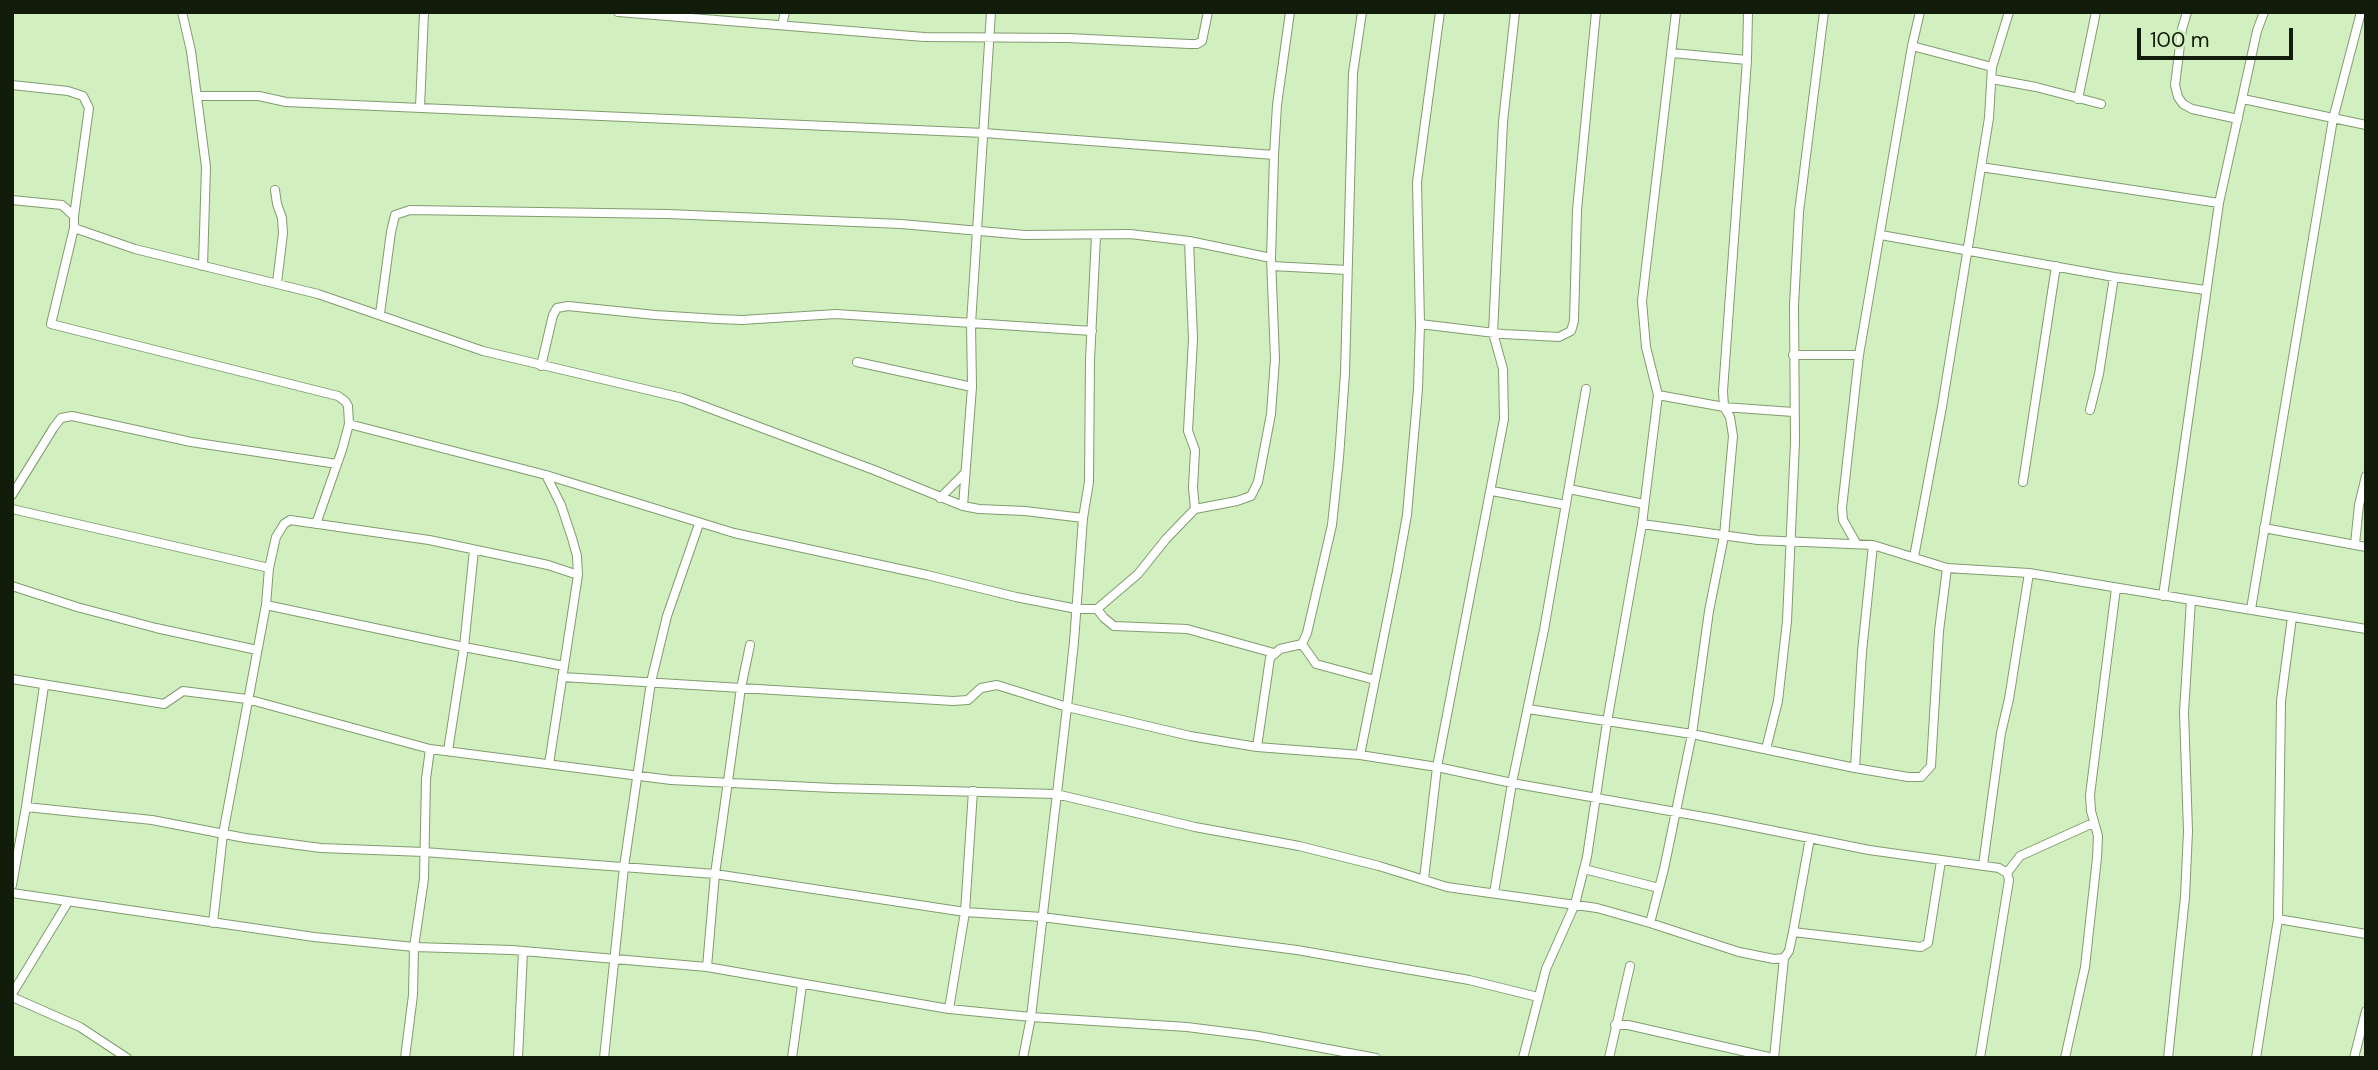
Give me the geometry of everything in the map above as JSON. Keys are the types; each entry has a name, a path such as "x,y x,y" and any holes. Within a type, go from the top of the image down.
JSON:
{"street":[{"path":"182,12 191,51 206,167 203,266"},
{"path":"420,107 424,12"},
{"path":"618,12 924,37 1068,38 1197,44 1202,41 1208,12"},
{"path":"782,25 785,12"},
{"path":"963,506 972,387 971,324 991,12"},
{"path":"349,424 546,475 699,524 1077,609 1097,609 1138,574 1195,509 1237,502 1251,496 1258,482 1271,414 1275,359 1272,262 1274,155 1277,105 1290,12"},
{"path":"1302,645 1332,525 1341,433 1353,73 1362,12"},
{"path":"1360,755 1407,514 1419,389 1417,182 1440,12"},
{"path":"1424,879 1437,767 1504,419 1503,369 1493,333 1503,122 1515,12"},
{"path":"1420,324 1559,338 1572,331 1577,210 1596,12"},
{"path":"1523,1058 1538,997 1553,951 1575,904 1584,869 1642,524 1658,395 1646,346 1642,301 1676,12"},
{"path":"1650,923 1692,734 1709,611 1724,536 1734,436 1724,407 1723,391 1747,60 1748,12"},
{"path":"1766,750 1778,701 1783,663 1795,442 1793,355 1799,212 1824,12"},
{"path":"1856,542 1843,520 1842,508 1859,355 1920,12"},
{"path":"1914,557 1942,407 1990,108 1992,67 2009,12"},
{"path":"2078,99 2096,12"},
{"path":"2187,12 2182,29 2175,85 2178,97 2192,109 2238,119"},
{"path":"2163,596 2219,203 2257,31 2264,12"},
{"path":"2251,609 2333,119 2361,12"},
{"path":"1912,47 1992,67"},
{"path":"1672,53 1747,60"},
{"path":"1992,79 2101,104"},
{"path":"12,85 68,91 83,96 89,108 74,216 75,228 51,324 338,396 348,406 349,424 316,523"},
{"path":"197,96 259,96 286,102 984,133 1274,155"},
{"path":"2243,99 2366,125"},
{"path":"1980,167 2219,203"},
{"path":"275,190 283,233 277,283"},
{"path":"12,200 62,205 74,216"},
{"path":"380,314 395,215 410,210 668,214 901,224 1025,236 1130,234 1189,241 1272,262 1347,270"},
{"path":"75,228 135,249 277,283 380,314 482,351 682,398 963,506 1083,518"},
{"path":"1881,235 2114,277 2205,290"},
{"path":"1023,1058 1031,1017 1067,707 1083,518 1089,482 1096,236"},
{"path":"1189,241 1193,339 1188,431 1195,450 1195,509"},
{"path":"2023,482 2056,266"},
{"path":"2090,410 2099,374 2114,277"},
{"path":"541,366 553,315 557,308 568,306 730,320 836,314 1092,331"},
{"path":"1793,355 1859,355"},
{"path":"857,362 972,387"},
{"path":"1494,893 1586,389"},
{"path":"1658,395 1724,407 1793,412"},
{"path":"12,495 54,426 61,418 72,416 191,442 337,464"},
{"path":"940,498 964,474"},
{"path":"546,475 561,505 572,538 578,575 549,764"},
{"path":"2355,544 2359,505 2366,476"},
{"path":"1569,489 1644,504"},
{"path":"1492,491 1566,505"},
{"path":"12,509 269,568"},
{"path":"214,922 223,834 266,604 269,568 276,537 284,524 290,520 429,540 548,565 578,575"},
{"path":"604,1058 624,867 651,682 667,616 699,524"},
{"path":"1642,524 1789,542 1856,542 1947,568 2029,573 2366,629"},
{"path":"2264,528 2366,547"},
{"path":"1855,768 1862,652 1873,545"},
{"path":"448,751 464,647 474,550"},
{"path":"1528,709 1692,734 1908,778 1922,777 1930,766 1939,631 1947,568"},
{"path":"1983,865 2001,733 2029,573"},
{"path":"12,586 156,628 257,650"},
{"path":"2065,1058 2085,967 2098,846 2090,795 2116,589"},
{"path":"2168,1058 2185,897 2188,831 2184,712 2191,600"},
{"path":"266,604 564,666"},
{"path":"1097,609 1114,626 1187,629 1274,653 1302,645"},
{"path":"2256,1058 2278,919 2281,702 2292,617"},
{"path":"707,967 715,874 741,688 750,645"},
{"path":"1302,645 1316,664 1375,680"},
{"path":"1257,747 1267,671 1274,653"},
{"path":"562,677 953,702 968,700 981,688 997,685 1067,707 1190,736 1257,747 1360,755 1437,767 1869,850 1999,868 2007,873 2009,880 1980,1058"},
{"path":"12,679 164,704 183,691 247,699 430,750 671,780 833,788 1056,794 1195,827 1299,846 1447,887 1575,904 1650,923 1739,952 1774,959 1784,958"},
{"path":"12,885 44,685"},
{"path":"405,1058 413,995 414,947 424,879 426,779 430,750"},
{"path":"949,1009 965,912 973,791"},
{"path":"26,807 152,820 223,834 321,848 424,852 715,874 965,912 1042,917 1297,950 1469,979 1538,997"},
{"path":"2007,873 2020,856 2093,823"},
{"path":"1615,1025 1628,1025 1774,1058 1784,958 1789,951 1810,838"},
{"path":"1793,932 1922,947 1928,943 1941,861"},
{"path":"1584,869 1659,888"},
{"path":"12,893 314,937 414,947 523,951 707,967 949,1009 1187,1027 1258,1036 1376,1058"},
{"path":"68,902 12,995 80,1027 127,1058"},
{"path":"2278,919 2366,933"},
{"path":"518,1058 523,951"},
{"path":"1609,1058 1630,966"},
{"path":"792,1058 802,985"},
{"path":"2354,1058 2366,1011"}]}
